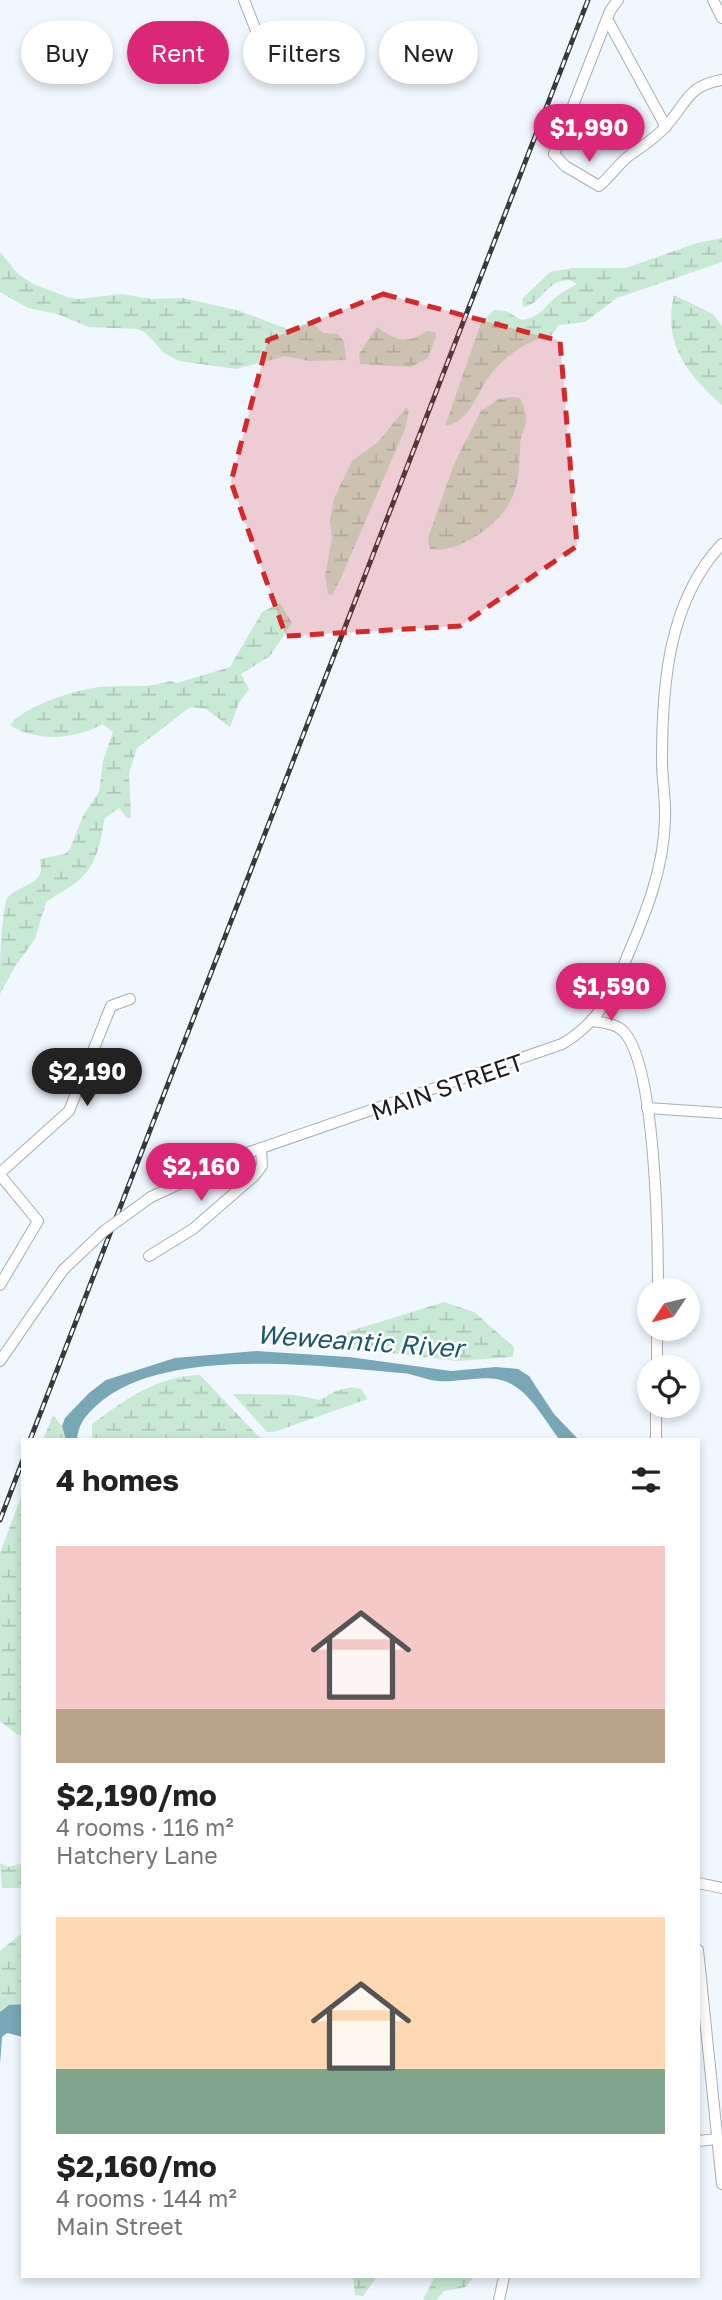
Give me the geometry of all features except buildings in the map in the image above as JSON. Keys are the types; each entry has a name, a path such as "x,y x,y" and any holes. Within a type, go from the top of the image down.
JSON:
{"street":[{"path":"244,0 252,21"},
{"path":"618,0 607,19 554,154 565,166 599,186 613,175 627,156 666,127 687,95 704,83 722,80"},
{"path":"713,0 722,18"},
{"path":"607,19 666,127"},
{"name":"MAIN STREET","path":"2,1354 63,1270 97,1237 151,1197 174,1184 261,1148 513,1064 562,1044 594,1021 612,993 650,902 661,861 666,819 662,762 664,694 671,651 680,614 698,576 722,544"},
{"path":"0,1285 38,1221 0,1174 69,1111 111,1006 130,999"},
{"path":"594,1021 615,1026 625,1032 634,1049 647,1108 655,1172 657,1278"},
{"path":"647,1108 722,1113"},
{"path":"149,1256 208,1217 254,1176 262,1166 261,1148"},
{"path":"656,1418 656,1438"},
{"path":"700,1883 722,1888"},
{"path":"700,1970 722,2185"},
{"path":"700,2141 717,2139"},
{"path":"499,2300 504,2278"}],"highlighted area":[{"path":"383,294 560,341 577,546 460,626 286,636 231,482 268,340"}],"green space":[{"path":"722,238 722,262 617,298 585,322 559,325 551,336 532,341 514,352 490,375 465,415 453,424 445,426 481,323 494,310 506,311 522,320 528,319 577,284 570,280 561,281 535,302 523,307 522,299 550,272 573,268 626,268 697,243"},
{"path":"0,252 18,274 33,284 67,297 78,299 122,294 151,299 183,298 240,311 287,329 311,322 323,333 338,334 344,342 346,360 309,361 286,356 236,369 179,361 164,353 146,333 137,329 89,327 57,314 28,308 0,292"},
{"path":"674,295 713,314 722,326 722,405 698,382 681,357 672,328"},
{"path":"377,327 401,340 427,331 435,332 428,358 411,367 360,364 359,354"},
{"path":"520,398 526,421 517,483 510,502 487,529 476,536 452,547 430,549 428,538 454,464 481,411 499,399"},
{"path":"406,408 409,410 405,429 340,580 332,595 328,594 325,576 332,538 330,519 334,499 352,461 378,442"},
{"path":"280,603 292,623 270,656 241,674 249,689 239,703 230,727 206,709 190,707 137,748 129,773 131,818 127,818 119,808 105,818 99,846 90,867 78,881 46,902 35,939 0,994 1,935 6,901 14,892 40,875 40,859 65,854 70,849 83,816 99,792 103,761 113,732 103,724 69,736 44,737 32,735 10,725 38,705 77,692 99,687 144,686 170,681 177,683 230,667 262,612"},
{"path":"444,1302 474,1312 514,1347 513,1357 457,1361 348,1348 347,1332"},
{"path":"200,1375 260,1438 92,1438 92,1424 130,1398 143,1390 184,1377"},
{"path":"352,1387 361,1389 368,1399 274,1432 267,1432 233,1394 296,1395 320,1400 335,1391"},
{"path":"53,1415 62,1426 65,1438 44,1438"},
{"path":"21,1497 21,1735 0,1721 0,1553"},
{"path":"0,1863 8,1867 21,1864 21,1888 2,1888"},
{"path":"21,1934 21,2004 9,2005 0,2012 0,1951"},
{"path":"353,2278 376,2278 363,2296 355,2295"},
{"path":"434,2278 472,2278 466,2287 444,2291 436,2300 423,2300"}],"water":[{"path":"256,1351 349,1357 451,1371 496,1367 518,1369 529,1376 554,1414 577,1438 559,1438 523,1392 499,1379 438,1381 368,1370 243,1364 201,1367 161,1374 126,1386 89,1412 77,1438 65,1438 62,1426 65,1418 106,1380 175,1358"},
{"path":"21,2004 21,2036 7,2033 2,2037 0,2064 0,2012 9,2005"}],"railway":[{"path":"31,1438 588,0"},
{"path":"0,1520 21,1465"}],"water label":[{"name":"Weweantic River","path":"360,1341"}]}
